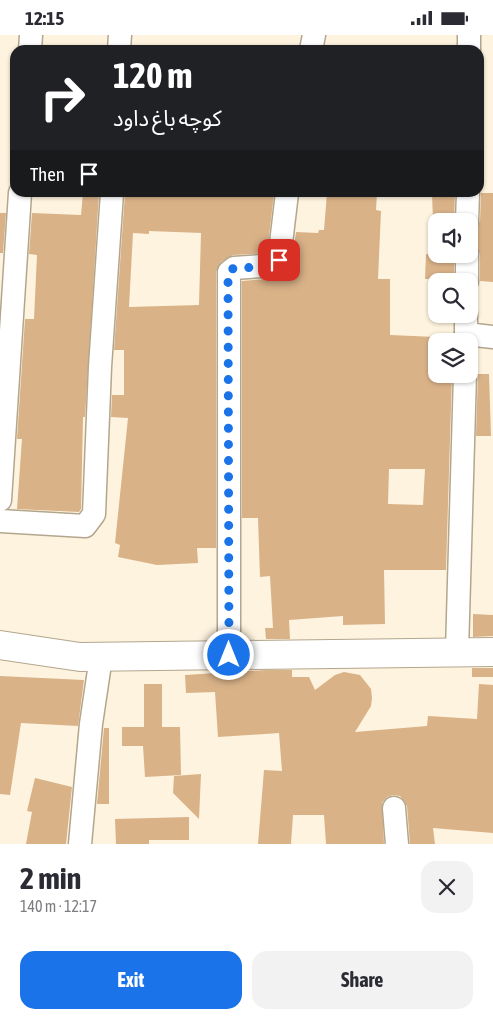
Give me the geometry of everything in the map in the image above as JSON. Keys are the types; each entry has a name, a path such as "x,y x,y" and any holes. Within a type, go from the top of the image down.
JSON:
{"street":[{"path":"0,500 20,197"},
{"path":"0,521 85,526 94,514 100,367 112,197"},
{"path":"229,655 228,272 234,268 276,265 279,260 287,197"},
{"path":"467,213 468,197"},
{"path":"466,330 493,337"},
{"path":"457,651 465,383"},
{"path":"0,645 80,657 493,651"},
{"path":"80,844 91,724 101,657"},
{"path":"394,808 397,844"}],"building":[{"path":"484,193 493,193 493,282 480,281 478,225 480,221 481,197 484,197"},
{"path":"83,197 99,197 85,417 83,417 81,509 79,512 17,509 22,439 17,439 25,319 34,319 37,255 29,254 32,213 81,215"},
{"path":"125,197 274,197 267,253 233,255 221,262 216,272 216,548 197,548 198,563 157,565 118,557 120,545 115,543 128,418 111,417 112,395 124,395 124,350 114,350","holes":["149,231 201,233 199,305 129,307 133,233 149,234"]},
{"path":"327,197 377,197 376,210 381,211 378,279 390,279 390,335 428,337 428,383 452,383 446,570 384,570 385,624 343,625 343,616 289,620 290,639 266,639 265,628 273,628 270,576 260,577 258,518 242,518 242,281 277,278 287,272 292,262 296,232 318,233 319,230 324,230","holes":["389,469 425,469 423,505 388,504"]},
{"path":"432,197 455,197 454,213 433,213"},
{"path":"0,213 6,213 3,253 0,253"},
{"path":"426,254 428,254 428,263 454,263 454,273 428,273 428,279 425,279"},
{"path":"478,374 489,374 491,436 476,436"},
{"path":"473,614 493,615 493,636 473,637"},
{"path":"472,668 493,668 493,677 472,677"},
{"path":"292,670 292,677 309,677 315,690 335,675 344,672 360,675 371,689 372,698 371,706 355,732 427,726 428,716 477,719 479,684 493,685 493,833 433,828 435,844 410,844 407,806 400,796 393,795 387,797 382,803 384,844 326,844 324,815 293,815 291,844 258,844 264,770 282,771 279,733 218,737 215,692 186,693 185,675"},
{"path":"0,676 84,680 78,726 21,723 10,795 0,794"},
{"path":"144,684 162,684 162,727 180,727 181,775 145,777 143,746 122,746 122,727 144,727"},
{"path":"104,728 109,728 109,804 97,804"},
{"path":"201,774 199,819 173,793 174,776"},
{"path":"35,778 72,787 66,844 26,844 32,812 27,811"},
{"path":"189,817 189,840 149,840 149,844 116,844 115,819"}],"route":[{"path":"229,655 228,272 234,268 271,267 276,265 279,260"}]}
